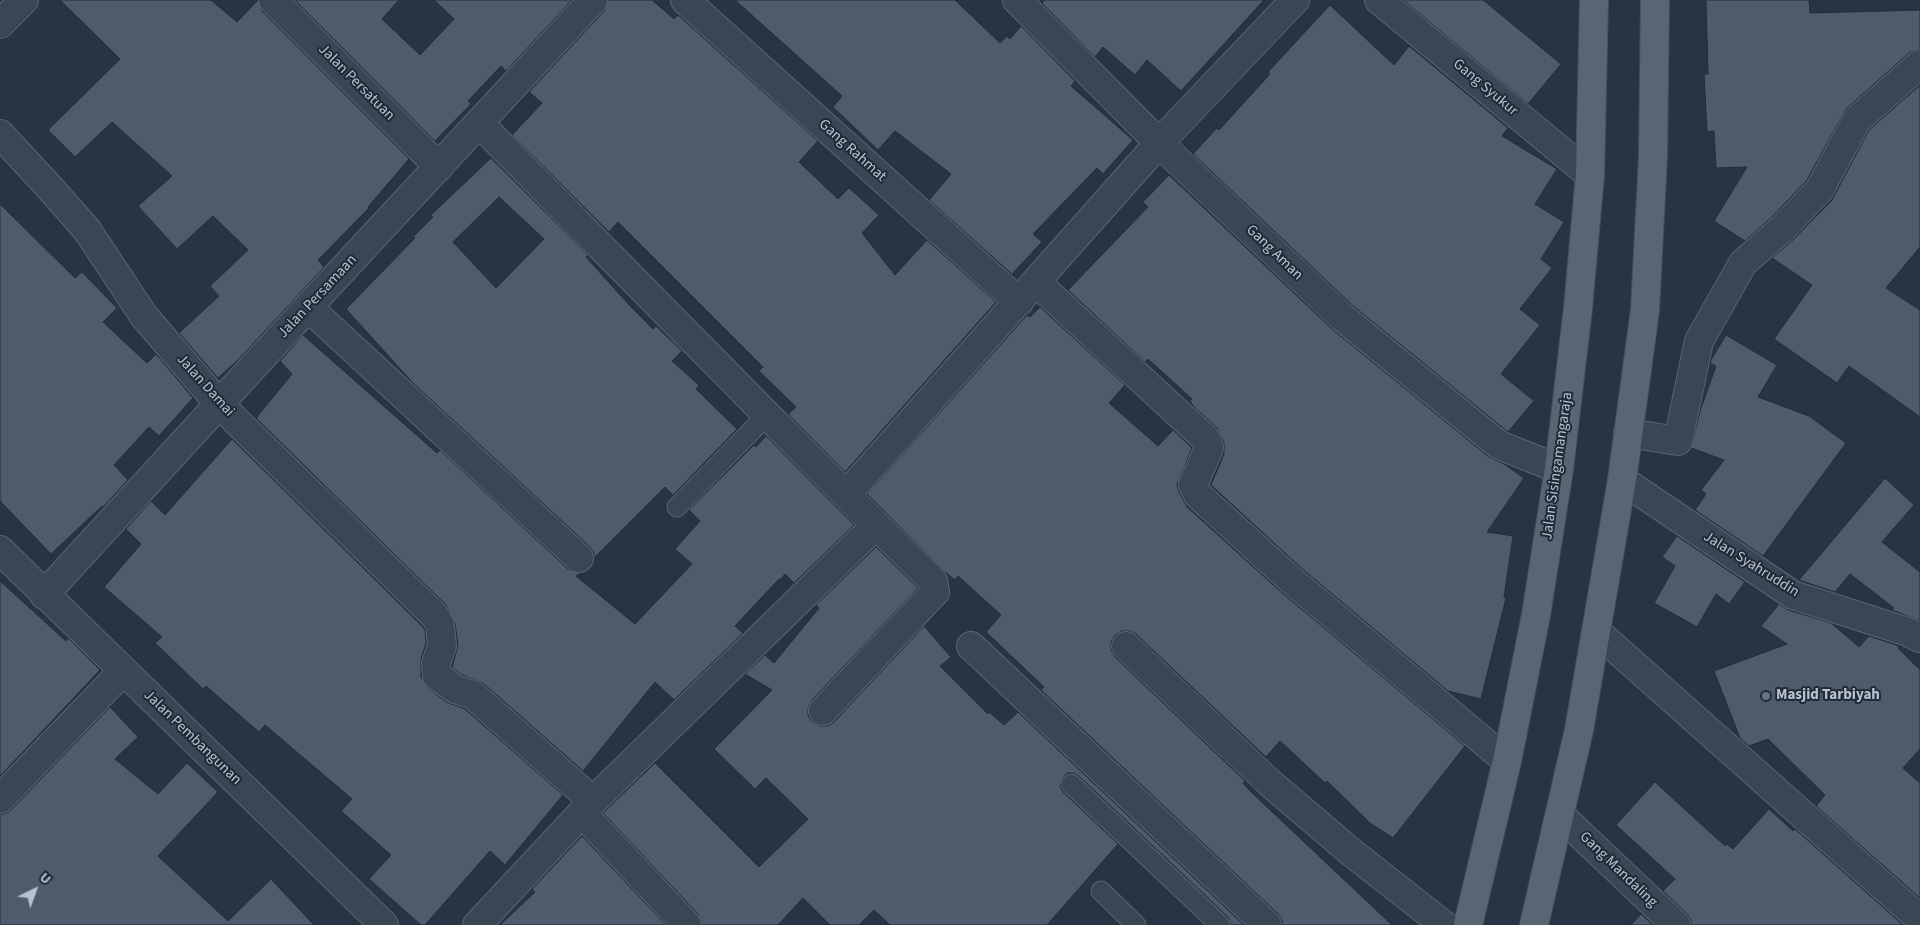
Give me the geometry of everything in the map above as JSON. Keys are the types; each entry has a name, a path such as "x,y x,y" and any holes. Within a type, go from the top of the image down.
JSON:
{"main road":[{"name":"Jalan Sisingamangaraja","path":"1468,925 1507,761 1536,615 1559,469 1578,308 1590,175 1594,0"},
{"path":"1534,925 1579,730 1622,480 1645,310 1653,157 1654,0"}],"street":[{"path":"0,24 24,0"},
{"name":"Jalan Persatuan","path":"272,0 439,167"},
{"name":"Jalan Persamaan","path":"44,596 308,307 593,0"},
{"name":"Gang Rahmat","path":"685,0 1018,302"},
{"name":"Gang Aman","path":"1016,0 1159,143 1342,318 1499,445 1559,469"},
{"path":"846,495 1159,143 1295,0"},
{"name":"Gang Syukur","path":"1379,0 1590,175"},
{"path":"1628,433 1678,441 1699,341 1742,263 1783,228 1820,189 1857,120 1920,64"},
{"path":"479,123 766,415 933,581 935,592 823,711"},
{"name":"Jalan Damai","path":"0,134 87,230 144,316 220,405 435,616 440,625 442,646 436,663 437,676 456,689 472,695 588,807"},
{"path":"1036,282 1206,439 1209,448 1193,485 1198,495 1290,579 1507,761"},
{"path":"308,307 579,558"},
{"name":"Jalan Syahruddin","path":"1622,480 1793,594 1918,633"},
{"path":"477,925 588,807 876,525"},
{"name":"Jalan Pembangunan","path":"0,550 44,596 384,925"},
{"path":"1596,631 1920,919"},
{"path":"971,646 1267,925"},
{"path":"1126,646 1270,783 1358,857 1444,925"},
{"path":"0,798 123,671"},
{"path":"588,807 687,925"},
{"name":"Gang Mandaling","path":"1560,815 1676,925"}],"lane":[{"path":"677,507 766,415"},
{"path":"1071,784 1220,925"},
{"path":"1101,891 1136,925"}],"building":[{"path":"60,0 211,0 237,22 258,0 262,11 409,159 369,208 318,260 324,267 240,358 218,378 179,333 219,296 210,286 248,250 213,216 177,249 138,206 172,176 112,122 75,157 48,130 120,59"},
{"path":"295,0 399,0 382,19 420,55 454,19 434,0 572,0 506,71 501,66 468,101 471,104 435,141"},
{"path":"608,0 652,0 674,19 678,15 818,141 799,162 838,199 849,188 879,215 862,233 895,275 927,240 996,302 845,472 788,414 796,407 759,371 763,367 618,222 609,232 512,135 542,103 529,92 604,11"},
{"path":"735,0 955,0 1000,43 1007,36 1010,39 1021,26 1075,81 1071,86 1133,140 1103,174 1097,168 1033,234 1042,242 1013,273 1014,276 929,200 951,174 895,131 878,150 833,107 842,96"},
{"path":"1044,0 1264,0 1181,91 1147,60 1135,75 1103,47 1095,57 1042,3"},
{"path":"1403,0 1483,0 1561,64 1528,104"},
{"path":"1706,0 1809,0 1810,13 1920,10 1920,49 1910,52 1846,109 1807,180 1772,217 1745,241 1714,221 1747,167 1716,168 1714,131 1707,132 1704,74 1708,74"},
{"path":"1330,5 1394,65 1409,46 1508,128 1502,136 1557,169 1535,204 1564,222 1541,259 1552,268 1520,309 1540,325 1501,374 1534,401 1508,432 1352,305 1193,154 1217,128 1219,130 1270,74 1268,72"},
{"path":"1920,85 1920,247 1886,288 1920,310 1920,417 1849,366 1837,383 1774,339 1812,285 1772,258 1794,239 1832,200 1869,130"},
{"path":"491,158 588,255 586,257 631,307 653,329 656,326 682,351 672,361 699,385 696,389 737,429 673,495 665,487 594,558 594,553 590,547 413,383 346,309 415,238 413,237 433,217 431,215","holes":["499,197 544,239 496,288 453,242"]},
{"path":"1169,175 1332,329 1489,457 1504,464 1524,478 1487,532 1513,536 1504,597 1506,598 1481,699 1448,691 1300,567 1211,485 1224,454 1224,443 1217,428 1194,407 1190,401 1192,399 1148,359 1145,362 1068,290 1148,207 1143,202"},
{"path":"0,204 75,278 82,272 117,308 103,322 147,363 156,354 193,398 159,436 149,427 114,465 128,480 103,507 51,554 0,501"},
{"path":"1040,307 1125,385 1109,403 1158,446 1173,430 1192,448 1177,485 1187,507 1280,591 1465,746 1393,838 1370,823 1327,781 1325,783 1280,741 1266,757 1136,634 1130,631 1122,631 1115,635 1111,642 1111,650 1115,657 1245,781 1243,783 1248,789 1392,925 1282,925 1282,920 1278,914 1041,690 1044,687 986,632 1001,615 958,576 955,580 945,572 867,494 1027,315 1030,317"},
{"path":"303,335 437,453 440,450 568,569 580,573 576,576 635,624 692,564 675,549 700,521 689,510 754,445 756,447 766,436 854,525 794,583 785,574 779,579 735,626 743,633 674,700 655,682 583,771 483,683 462,675 452,668 458,645 455,623 446,605 256,418 292,374 280,361"},
{"path":"1726,335 1777,365 1758,397 1809,416 1846,443 1763,556 1695,510 1706,494 1701,490 1724,460 1691,448 1701,408 1716,366 1710,363"},
{"path":"232,439 422,626 425,630 426,644 421,658 421,677 428,688 446,702 465,709 563,795 505,865 490,851 425,925 421,925 369,879 391,855 341,811 352,799 265,725 259,732 206,686 203,689 155,643 162,637 104,587 141,544 126,529 151,501 165,515"},
{"path":"1885,478 1914,505 1882,542 1920,572 1920,621 1892,610 1894,608 1850,574 1835,592 1799,580"},
{"path":"1677,536 1745,582 1729,604 1716,594 1697,627 1654,603 1675,566 1662,557"},
{"path":"876,547 918,588 812,700 808,708 808,716 812,722 820,726 828,726 834,722 924,626 951,657 940,666 988,714 989,712 1004,725 1018,712 1244,925 1231,925 1228,917 1079,776 1067,773 1063,777 1060,787 1063,792 1118,844 1047,925 890,925 874,910 859,925 830,925 803,898 778,925 702,925 698,914 603,813 655,763 759,867 808,819 766,778 755,789 714,749 772,690 745,674 765,655 774,663 819,608 816,605"},
{"path":"0,581 66,641 68,638 100,670 0,776"},
{"path":"1779,604 1788,610 1831,623 1859,647 1869,636 1899,646 1898,648 1920,670 1920,749 1903,768 1920,783 1920,898 1816,806 1825,795 1768,739 1749,746 1740,738 1714,671 1787,644 1761,626"},
{"path":"110,707 138,737 115,759 158,794 187,763 218,792 158,856 228,921 271,879 314,925 0,925 0,814 5,814 11,810"},
{"path":"1655,782 1725,846 1727,844 1733,849 1769,809 1793,831 1795,829 1903,925 1691,925 1691,920 1687,914 1663,891 1675,879 1616,825"},
{"path":"582,836 666,925 500,925 535,892 532,889"},
{"path":"1641,914 1653,925 1631,925"}],"place":[{"name":"Masjid Tarbiyah","path":"1766,696"}]}
